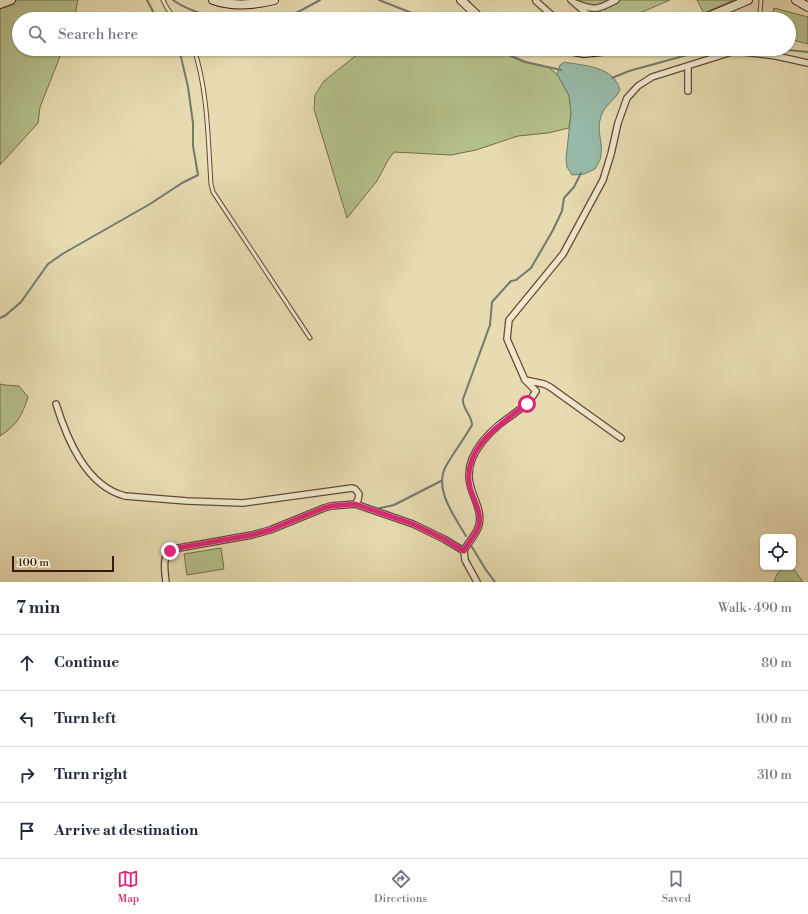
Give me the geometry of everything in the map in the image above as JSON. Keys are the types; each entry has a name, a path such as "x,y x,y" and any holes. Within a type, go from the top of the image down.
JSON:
{"street":[{"path":"0,4 11,0"},
{"path":"213,0 242,5 274,0"},
{"path":"461,0 474,12"},
{"path":"573,2 596,9 616,0"},
{"path":"720,12 748,0"},
{"path":"796,0 808,7"},
{"path":"536,1 548,12"},
{"path":"573,2 585,12"},
{"path":"477,582 465,560 464,551 476,533 480,521 480,514 470,486 469,477 473,458 484,440 492,431 527,404 536,391 525,380 507,339 509,320 563,254 603,180 618,123 627,98 638,86 652,77 717,56"},
{"path":"776,56 808,63"},
{"path":"688,66 688,91"},
{"path":"525,380 544,384 550,387 621,438"},
{"path":"56,404 70,440 87,469 102,485 119,495 187,501 243,503 352,488 359,494 358,500 355,504"},
{"path":"166,582 166,557 173,549 252,535 270,530 331,506 355,504 413,524 444,539 464,551"}],"lane":[{"path":"163,0 170,12"},
{"path":"760,12 761,0"},
{"path":"196,56 201,74 213,192 310,338"}],"green space":[{"path":"0,0 78,0 75,12 12,12 12,56 60,56 40,107 38,123 0,165"},
{"path":"573,0 670,0 641,12 586,12"},
{"path":"697,0 734,0 706,12 703,12"},
{"path":"774,8 789,12 773,12"},
{"path":"796,14 808,17 808,44 796,41"},
{"path":"355,56 510,56 523,62 548,67 557,74 569,95 571,114 569,128 548,133 518,136 476,150 451,155 394,152 377,181 347,218 314,109 315,95 324,81"},
{"path":"0,384 19,386 28,397 18,420 11,428 0,436"},
{"path":"221,548 224,569 187,575 184,554"},
{"path":"781,570 794,570 803,582 774,582 777,574"}],"shaded area":[{"path":"564,62 598,68 612,76 617,82 620,90 601,115 599,124 601,146 600,161 595,169 584,174 572,175 567,167 566,158 571,114 569,95 557,74 560,65"}],"waterway":[{"path":"147,0 153,12"},
{"path":"173,0 198,12"},
{"path":"298,12 320,0"},
{"path":"379,0 409,12"},
{"path":"796,51 808,52"},
{"path":"0,318 6,315 21,302 48,264 64,253 198,175 193,146 193,123 188,87 180,56"},
{"path":"511,56 526,62 561,70"},
{"path":"612,78 629,71 684,56"},
{"path":"466,536 451,512 442,484 446,466 472,425 472,421 464,406 463,399 490,325 492,302 511,281 516,280 531,268 562,211 564,198 574,187 581,173"},
{"path":"376,509 394,505 441,481"},
{"path":"472,547 495,582"}],"route":[{"path":"170,551 178,548 252,535 270,530 324,508 355,504 413,524 444,539 464,551 476,533 480,521 480,514 470,486 469,477 473,458 484,440 499,424 527,404"}]}
